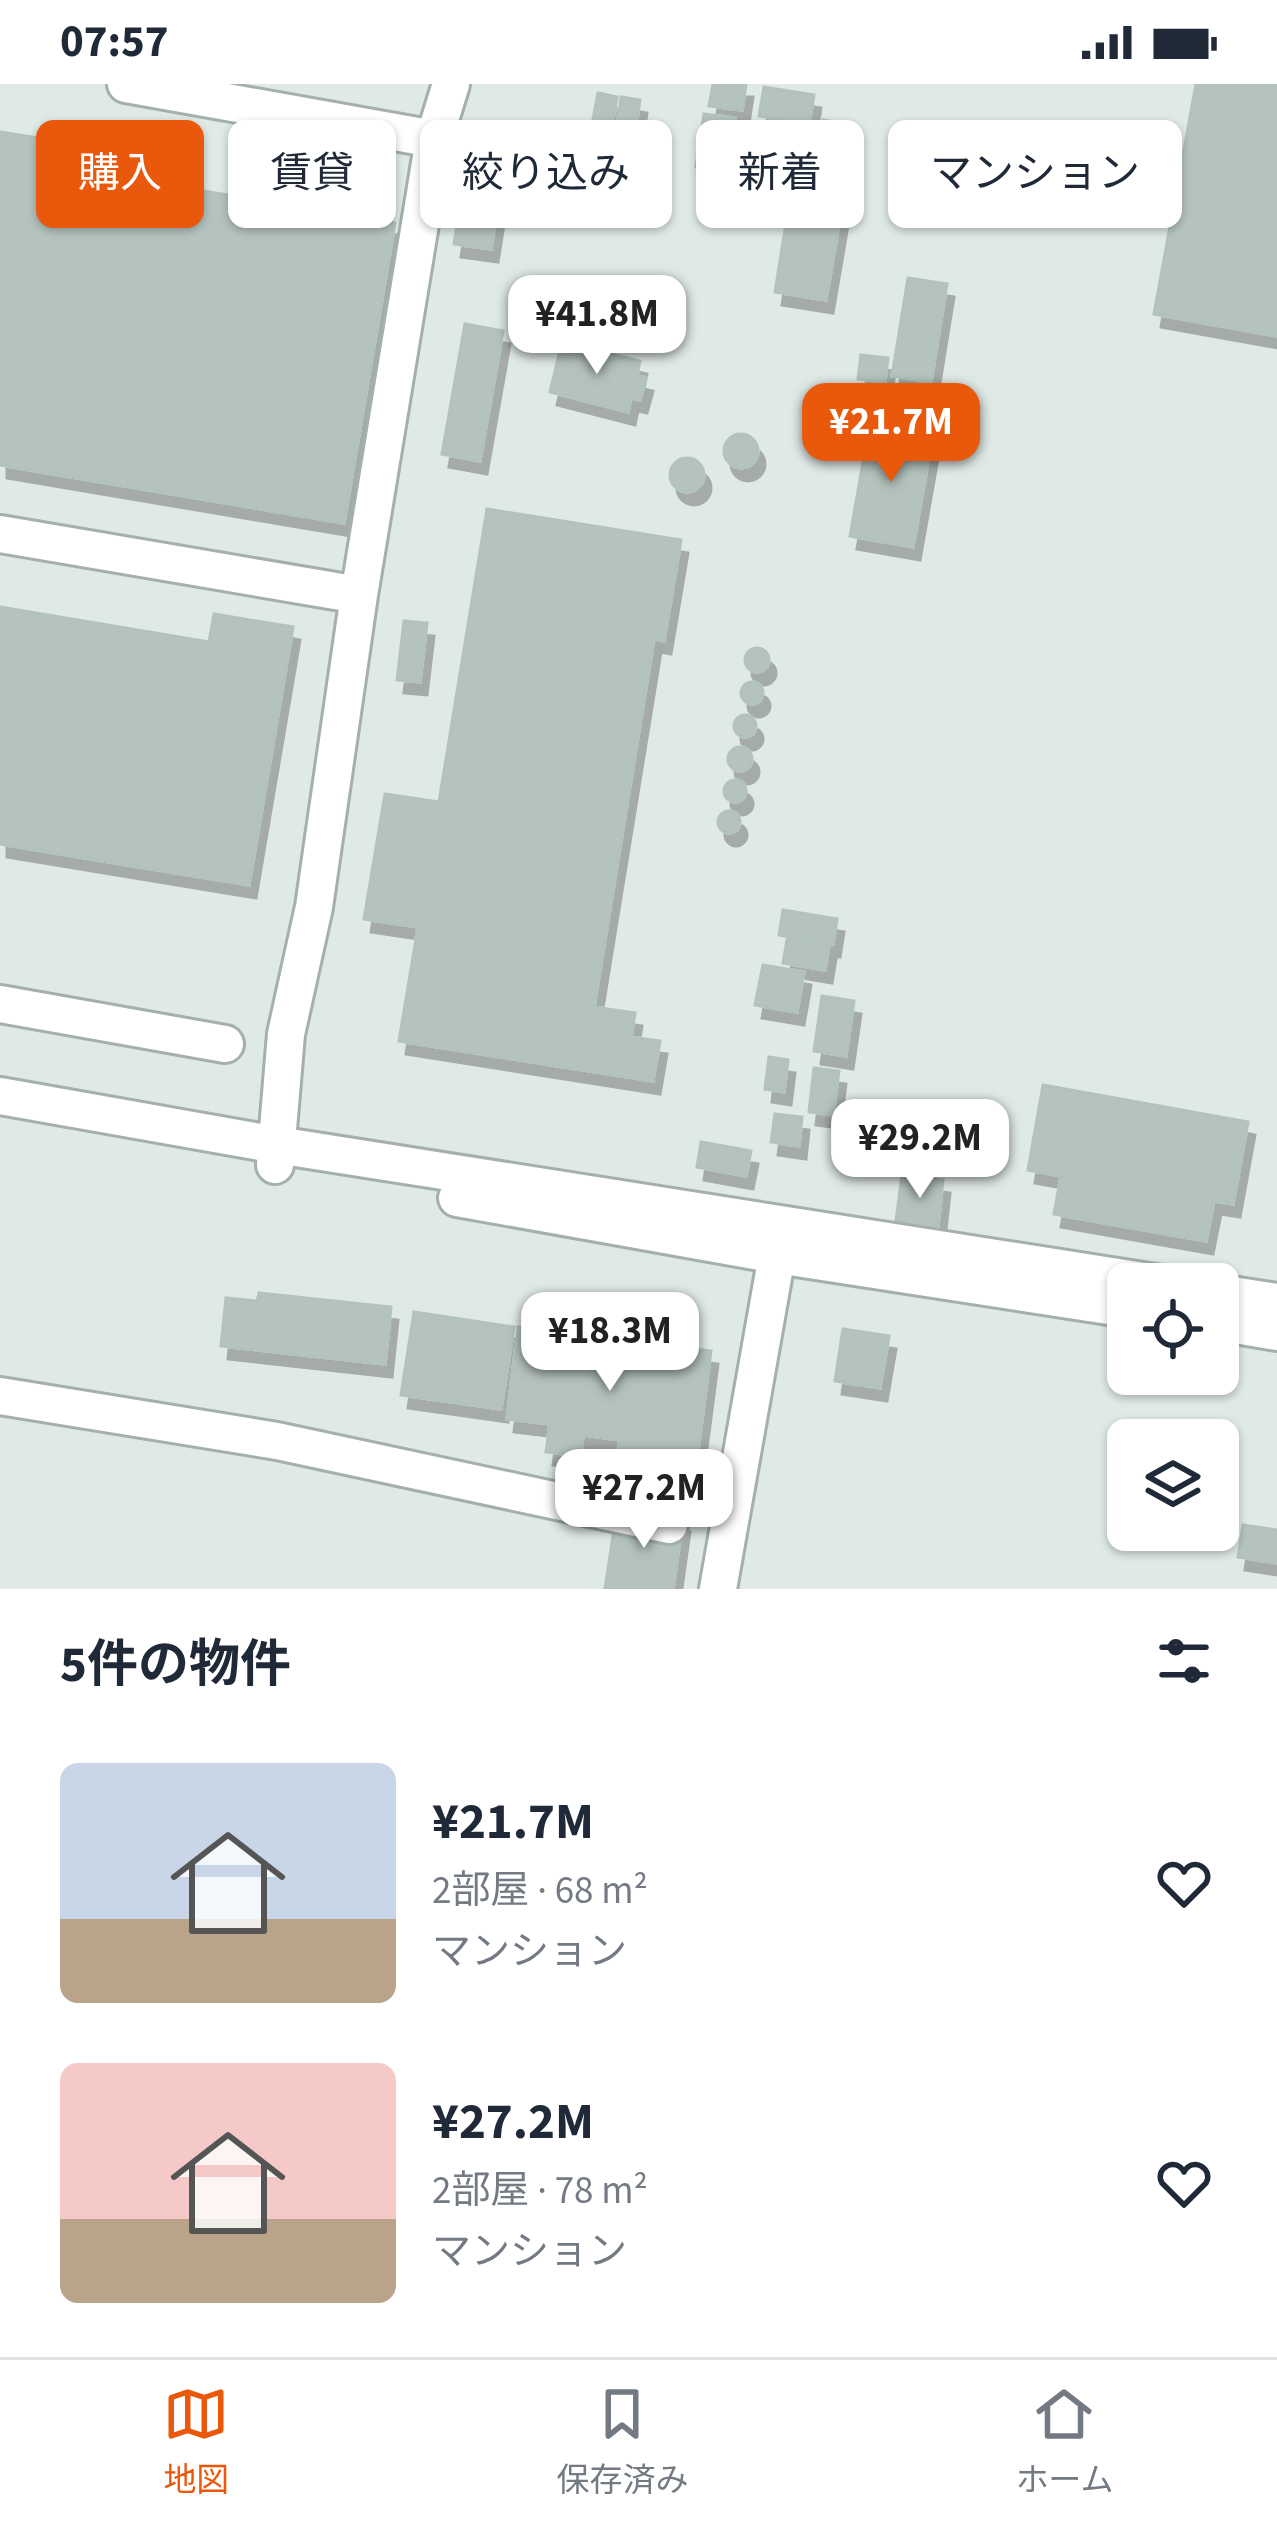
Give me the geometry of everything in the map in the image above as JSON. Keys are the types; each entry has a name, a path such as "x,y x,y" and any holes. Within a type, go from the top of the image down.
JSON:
{"street":[{"path":"126,84 420,136"},
{"path":"440,120 451,84"},
{"path":"276,1155 286,1034 314,907 420,224"},
{"path":"0,533 359,596"},
{"path":"0,1004 225,1044"},
{"path":"0,1096 777,1255 1107,1306"},
{"path":"0,1114 1107,1276"},
{"path":"718,1589 777,1255"},
{"path":"1239,1296 1277,1302"},
{"path":"1239,1325 1277,1331"},
{"path":"0,1396 277,1441 668,1525"}],"building":[{"path":"713,84 746,84 742,110 709,106"},
{"path":"1196,84 1277,84 1277,336 1154,314 1170,228 1182,228 1182,161"},
{"path":"764,87 814,95 810,120 759,116"},
{"path":"598,93 617,97 613,120 593,120"},
{"path":"621,97 640,100 637,120 618,118"},
{"path":"704,114 735,118 735,120 703,120"},
{"path":"0,132 36,138 36,228 204,228 204,191 228,195 228,228 394,228 344,523 0,465"},
{"path":"457,228 494,228 491,249 454,244"},
{"path":"785,228 838,228 826,300 775,292"},
{"path":"908,278 947,284 931,382 892,376"},
{"path":"465,324 503,331 480,461 442,454"},
{"path":"562,342 640,361 637,376 646,378 640,400 631,398 628,412 550,392"},
{"path":"861,355 888,358 885,382 858,379"},
{"path":"870,423 933,434 913,547 850,536"},
{"path":"741,434 753,439 758,451 753,463 741,468 729,463 724,451 729,439"},
{"path":"687,458 699,463 704,475 699,487 687,492 675,487 670,475 675,463"},
{"path":"487,509 681,540 664,641 654,639 594,1007 635,1013 631,1037 660,1041 653,1081 399,1041 418,927 364,919 385,794 439,802"},
{"path":"0,607 209,642 214,614 293,627 249,885 0,844"},
{"path":"404,621 427,623 420,682 397,680"},
{"path":"757,648 769,660 757,672 745,660"},
{"path":"752,682 763,693 752,704 741,693"},
{"path":"745,715 756,726 745,737 734,726"},
{"path":"740,747 752,759 740,771 728,759"},
{"path":"735,780 746,791 735,802 724,791"},
{"path":"729,811 740,822 729,833 718,822"},
{"path":"783,910 837,919 833,944 779,935"},
{"path":"787,940 829,946 825,970 783,963"},
{"path":"763,965 804,972 797,1012 755,1005"},
{"path":"822,996 854,1001 846,1056 814,1051"},
{"path":"769,1057 788,1060 784,1092 765,1089"},
{"path":"814,1068 839,1071 833,1115 809,1112"},
{"path":"1043,1085 1248,1122 1233,1204 1214,1201 1206,1241 1054,1214 1061,1176 1028,1170"},
{"path":"775,1114 802,1117 799,1146 771,1142"},
{"path":"701,1142 751,1151 746,1176 697,1167"},
{"path":"902,1175 943,1180 938,1226 896,1221"},
{"path":"259,1293 391,1307 385,1364 221,1346 226,1298 257,1301"},
{"path":"414,1312 514,1327 501,1409 401,1395"},
{"path":"518,1327 711,1351 697,1458 655,1453 652,1472 616,1467 620,1440 583,1435 581,1456 546,1452 550,1424 507,1419"},
{"path":"843,1329 889,1336 880,1388 835,1381"},
{"path":"617,1509 683,1519 673,1589 605,1589"},
{"path":"1243,1525 1277,1530 1277,1563 1238,1557"}]}
